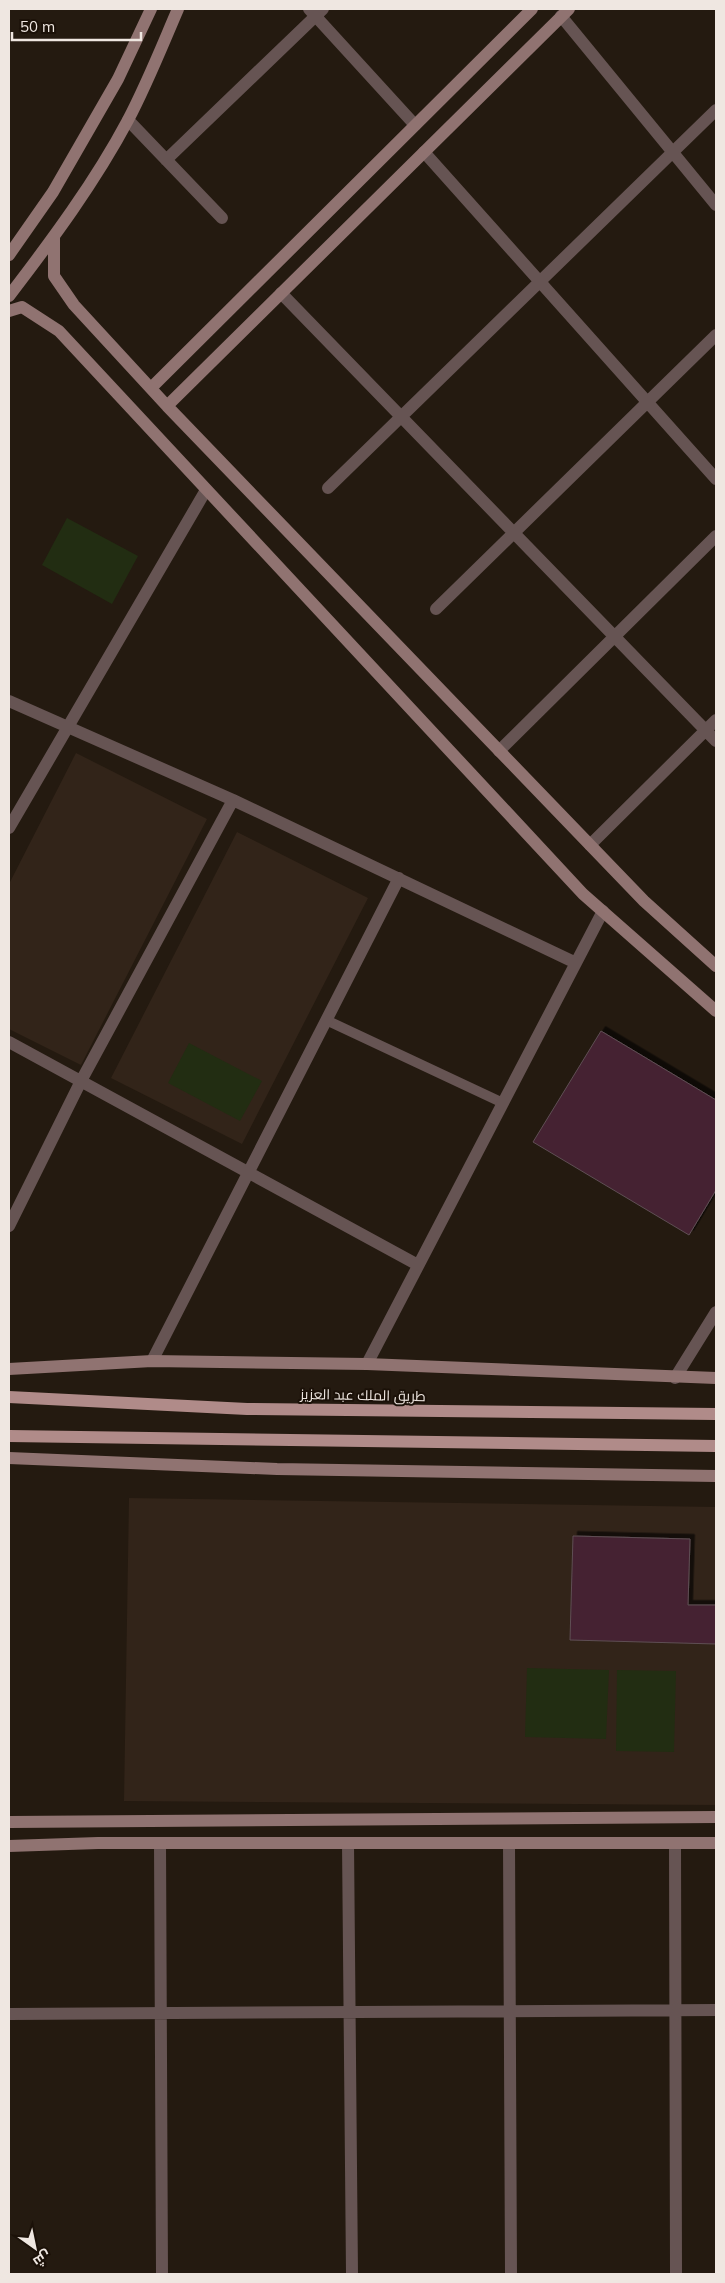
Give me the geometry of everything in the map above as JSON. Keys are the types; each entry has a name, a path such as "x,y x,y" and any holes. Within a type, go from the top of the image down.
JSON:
{"main road":[{"name":"طريق الملك عبد العزيز","path":"9,1397 247,1409 716,1414"},
{"path":"9,1436 716,1446"}],"street":[{"path":"9,255 53,192 118,79 151,9"},
{"path":"9,296 54,237 128,120 154,66 178,9"},
{"path":"151,388 532,9"},
{"path":"166,160 316,11 416,125"},
{"path":"167,406 565,13 716,205"},
{"path":"328,488 716,110"},
{"path":"128,120 222,218"},
{"path":"424,152 716,479"},
{"path":"54,237 54,276 74,305 167,406 644,901 716,966"},
{"path":"281,293 716,741"},
{"path":"9,311 22,307 59,331 583,894 716,1011"},
{"path":"436,609 716,335"},
{"path":"9,828 206,490"},
{"path":"499,751 716,536"},
{"path":"9,701 233,800 576,963"},
{"path":"590,845 716,720"},
{"path":"9,1226 81,1081 233,800"},
{"path":"152,1361 399,878"},
{"path":"367,1364 603,911"},
{"path":"9,1042 418,1265"},
{"path":"675,1378 716,1312"},
{"path":"9,1369 152,1361 367,1364 675,1378 716,1378"},
{"path":"9,1458 277,1470 716,1476"},
{"path":"9,1822 716,1817"},
{"path":"160,1843 162,2274"},
{"path":"9,1846 160,1843 716,1843"},
{"path":"348,1843 352,2274"},
{"path":"509,1843 511,2274"},
{"path":"675,1843 676,2274"},
{"path":"9,2014 716,2010"}],"lane":[{"path":"326,1020 503,1103"}],"shaded area":[{"path":"76,753 207,819 81,1065 9,1029 9,884"},
{"path":"237,832 368,898 242,1144 111,1078"},
{"path":"129,1498 716,1507 716,1805 124,1801"}],"green space":[{"path":"67,518 138,556 112,604 42,565"},
{"path":"189,1043 262,1081 240,1121 168,1083"},
{"path":"527,1668 609,1670 606,1739 525,1737"},
{"path":"617,1670 676,1671 674,1752 616,1751"}],"building":[{"path":"601,1031 716,1100 716,1190 689,1235 533,1142"},
{"path":"573,1536 690,1539 688,1605 716,1605 716,1644 570,1640"}]}
